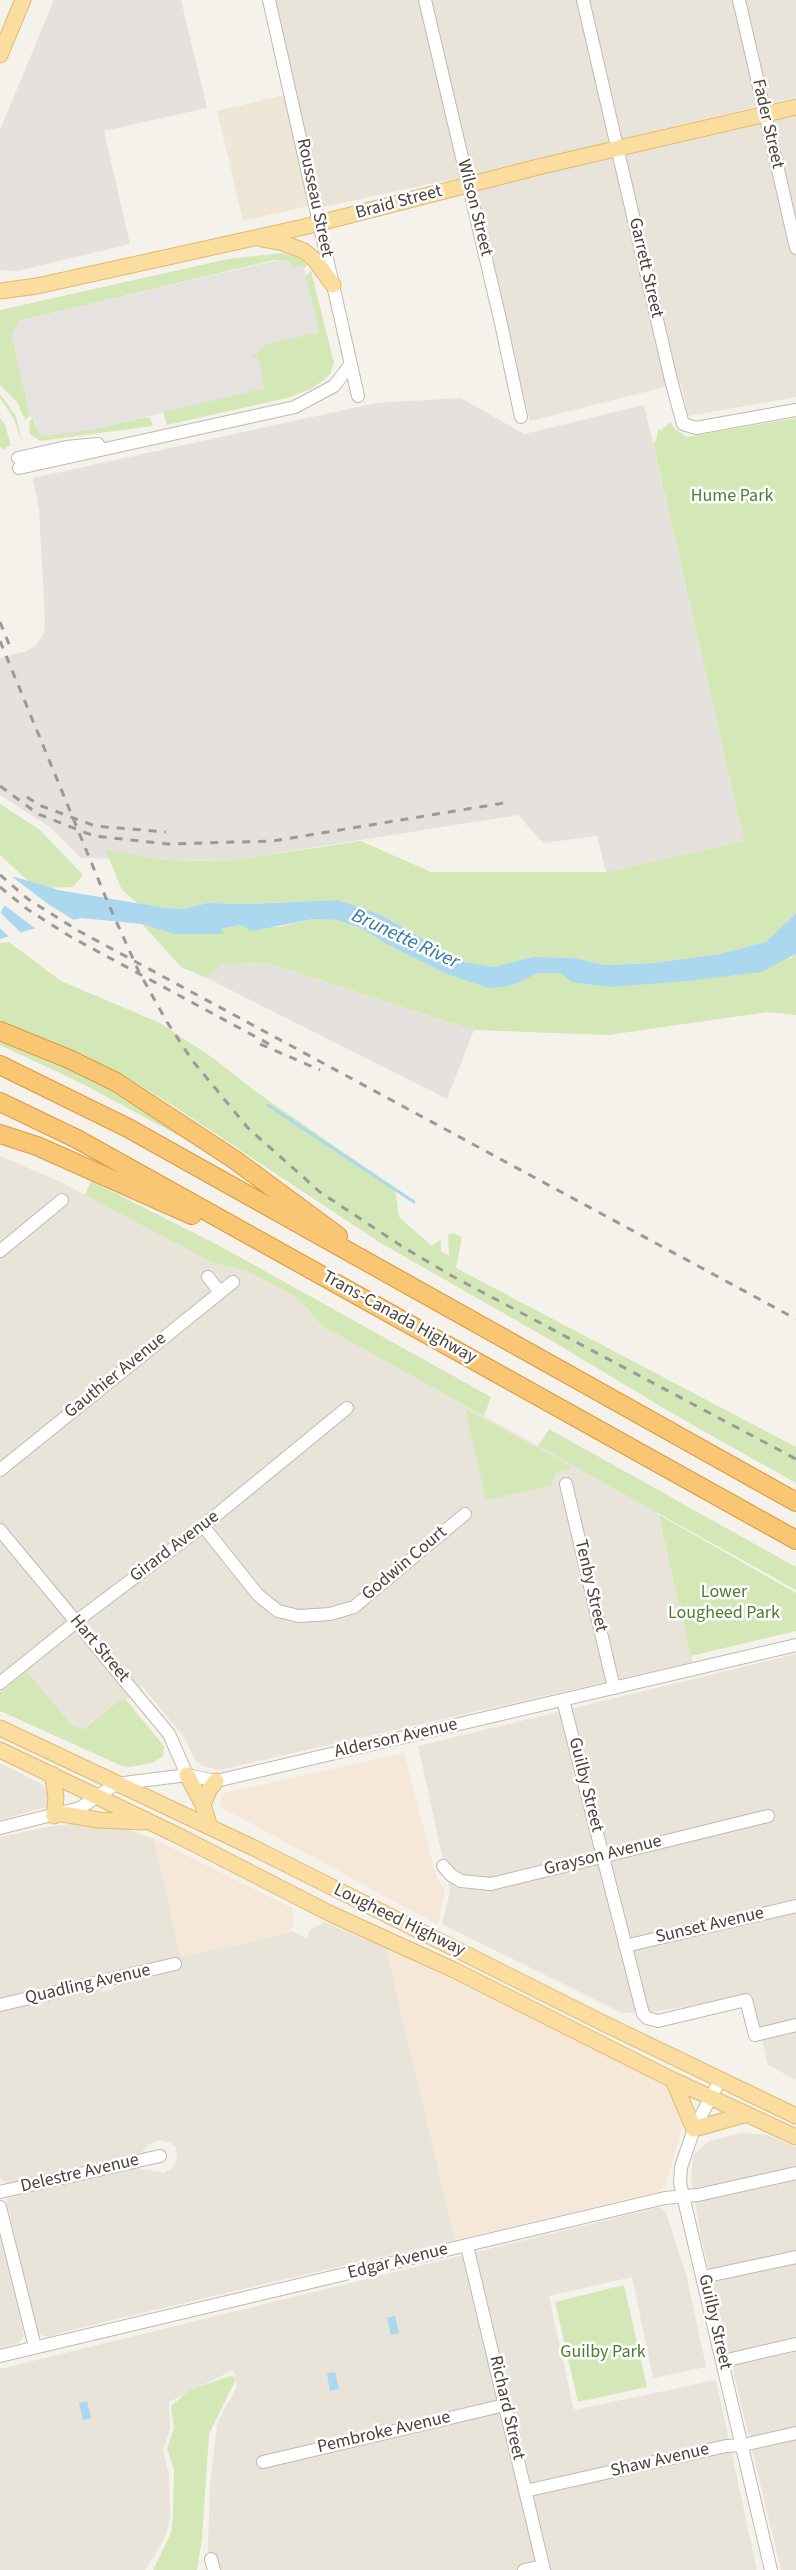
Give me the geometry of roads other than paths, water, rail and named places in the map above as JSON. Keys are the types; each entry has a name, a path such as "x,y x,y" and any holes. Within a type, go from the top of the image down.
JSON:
{"highway":[{"path":"0,1032 69,1059 116,1082 162,1110 235,1160 400,1281"},
{"name":"Trans-Canada Highway","path":"0,1065 128,1128 796,1502"},
{"name":"Trans-Canada Highway","path":"0,1102 76,1139 796,1540"},
{"path":"0,1134 37,1146 304,1265"}],"main road":[{"path":"0,69 23,0"},
{"path":"0,55 8,40"},
{"name":"Braid Street","path":"0,291 36,286 318,223 796,107"},
{"path":"253,238 283,243 302,250 315,260 333,285"},
{"name":"Lougheed Highway","path":"0,1728 210,1827 796,2116"},
{"name":"Lougheed Highway","path":"0,1750 150,1822 329,1913 454,1970 673,2080 796,2137"},
{"path":"52,1774 58,1815 99,1820 150,1822"},
{"path":"187,1775 203,1805 210,1827"},
{"path":"203,1805 209,1790 216,1781"},
{"path":"673,2080 694,2129 747,2114"}],"street":[{"name":"Rousseau Street","path":"269,0 358,396"},
{"name":"Wilson Street","path":"425,0 521,417"},
{"name":"Garrett Street","path":"583,0 671,381 683,424 696,428 796,410"},
{"name":"Fader Street","path":"739,0 796,248"},
{"path":"19,463 66,447 150,440 295,407 334,386 351,364"},
{"path":"0,1251 62,1200"},
{"path":"208,1276 220,1292"},
{"name":"Gauthier Avenue","path":"0,1470 233,1282"},
{"name":"Girard Avenue","path":"0,1683 203,1526 347,1408"},
{"name":"Tenby Street","path":"566,1484 614,1688"},
{"name":"Godwin Court","path":"203,1526 258,1595 278,1611 299,1616 330,1614 354,1607 465,1514"},
{"name":"Hart Street","path":"0,1530 169,1734 187,1775"},
{"name":"Alderson Avenue","path":"0,1828 80,1808 116,1784 187,1775 216,1781 796,1647"},
{"name":"Guilby Street","path":"563,1700 640,2009 647,2018 658,2020 746,2000 755,2035 796,2025"},
{"name":"Grayson Avenue","path":"443,1866 461,1881 491,1884 768,1816"},
{"name":"Sunset Avenue","path":"625,1946 796,1906"},
{"name":"Quadling Avenue","path":"0,2005 175,1964"},
{"name":"Guilby Street","path":"720,2080 694,2129 681,2167 680,2178 771,2570"},
{"name":"Delestre Avenue","path":"0,2192 160,2156"},
{"name":"Edgar Avenue","path":"0,2356 664,2198 796,2173"},
{"path":"0,2207 35,2347"},
{"name":"Richard Street","path":"467,2246 543,2568"},
{"path":"703,2277 796,2257"},
{"path":"723,2361 796,2344"},
{"name":"Pembroke Avenue","path":"263,2462 505,2405"},
{"name":"Shaw Avenue","path":"525,2491 726,2446 743,2445 796,2433"},
{"path":"524,2570 543,2568"}],"water":[{"name":"Brunette River","path":"15,877 58,890 166,908 184,909 207,903 247,904 338,900 379,914 455,960 493,967 533,957 574,958 604,965 654,963 719,954 766,942 796,913 796,954 761,972 687,981 610,987 571,982 561,973 539,973 510,986 489,988 447,974 386,944 363,929 338,920 313,919 252,931 241,925 221,929 224,934 173,934 142,924 81,918 0,939 0,914 5,904 0,880"},
{"path":"395,2316 399,2333 391,2335 387,2318"},
{"path":"335,2372 339,2389 330,2391 327,2374"},
{"path":"87,2401 91,2418 83,2420 79,2403"}],"waterway":[{"path":"268,1105 414,1202"}],"railway":[{"path":"0,622 11,649"},
{"path":"0,641 108,903 139,972 167,1022 192,1060 248,1128 320,1192 403,1247 452,1276 796,1459"},
{"path":"0,786 38,814 94,836 168,844 273,841 510,802"},
{"path":"27,797 39,805 95,826 166,832"},
{"path":"0,875 28,899 77,930 796,1319"},
{"path":"0,887 27,909 71,937 269,1044"},
{"path":"260,1044 320,1070"}],"park label":[{"name":"Hume Park","path":"732,497"},
{"name":"Lower Lougheed Park","path":"724,1603"},
{"name":"Guilby Park","path":"603,2353"}]}
